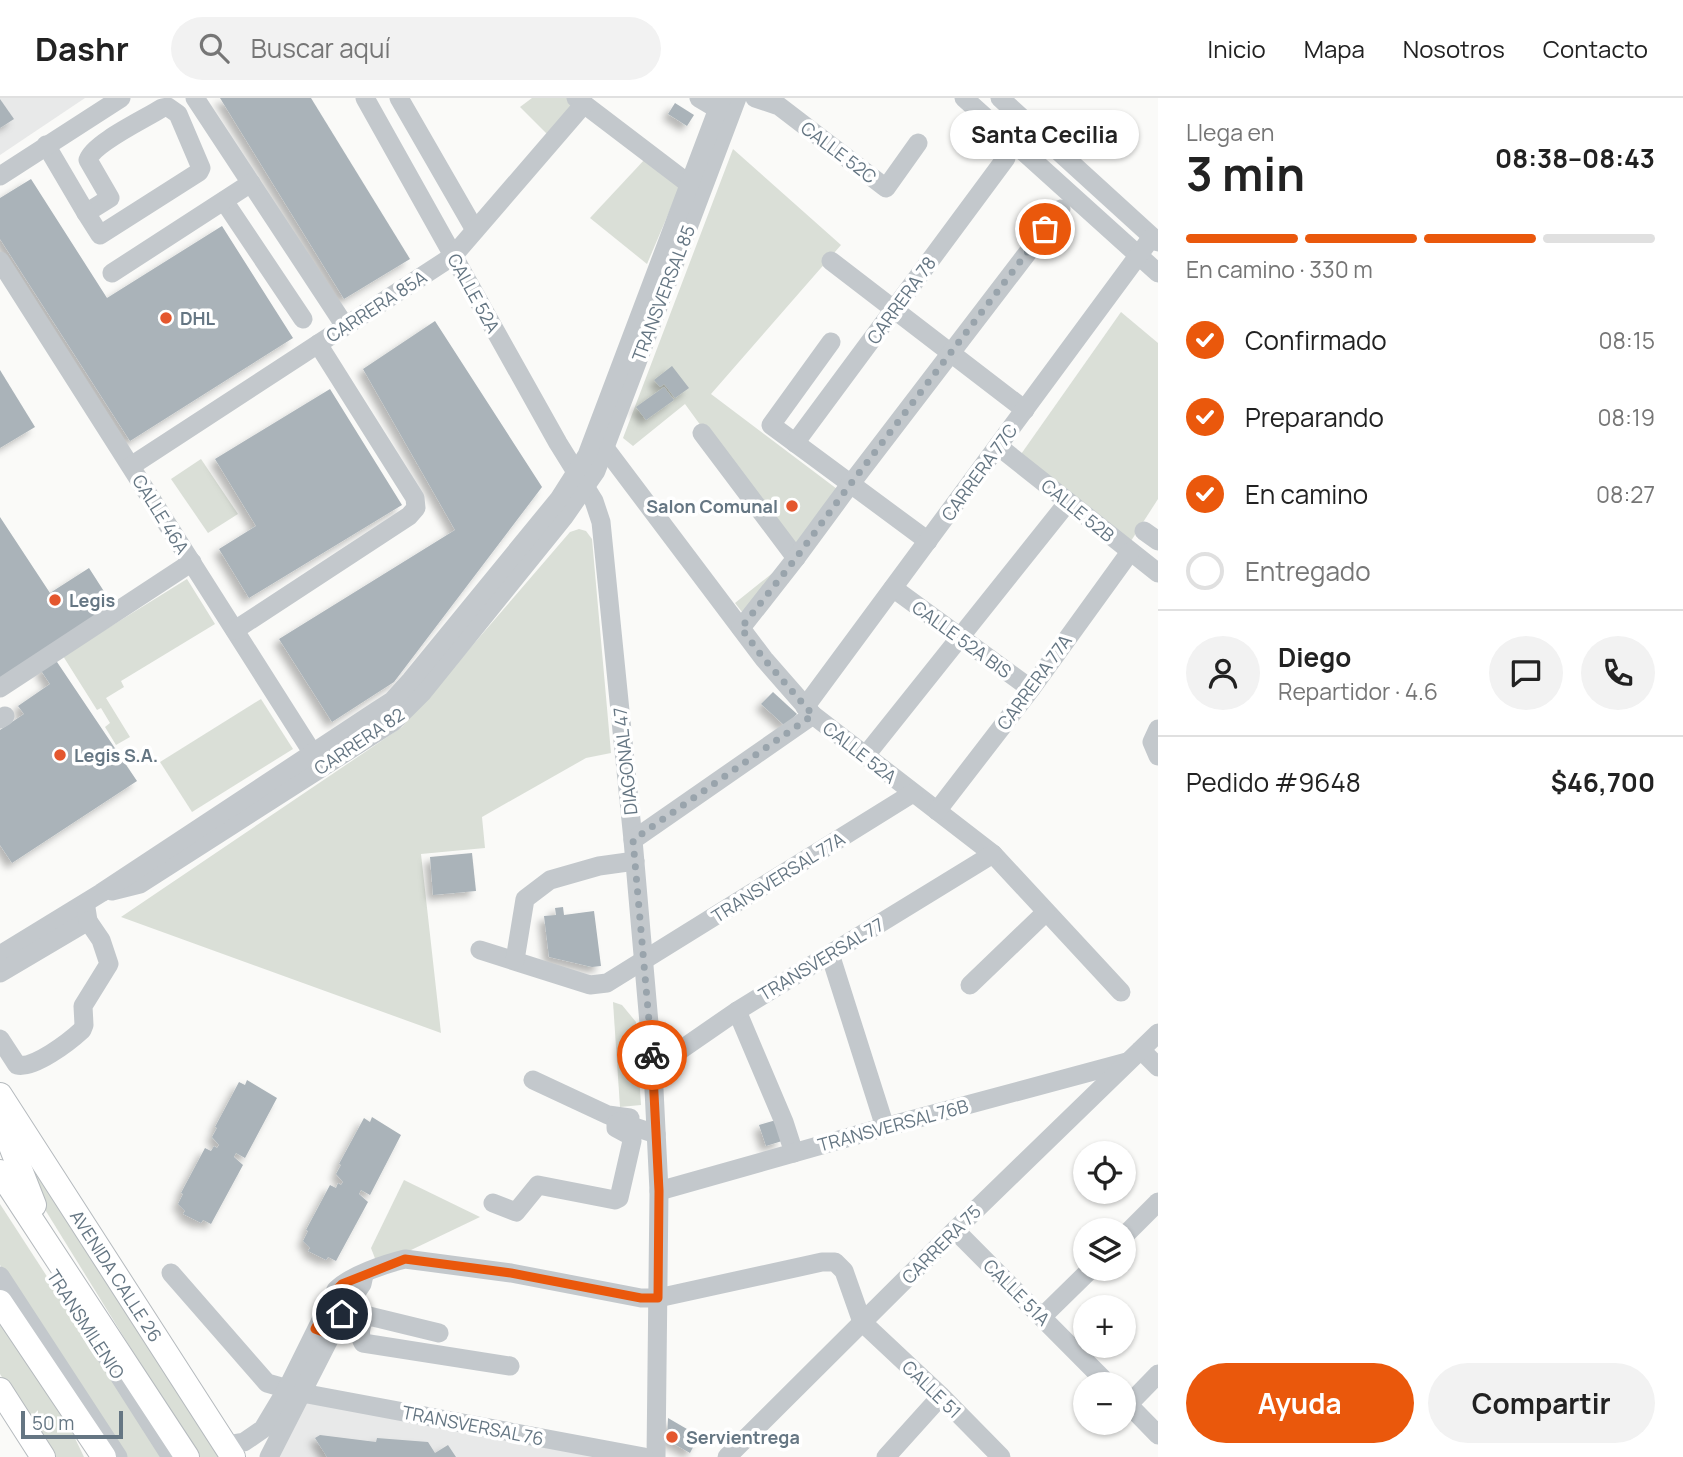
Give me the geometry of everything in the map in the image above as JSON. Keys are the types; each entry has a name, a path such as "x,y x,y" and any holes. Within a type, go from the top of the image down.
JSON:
{"main road":[{"name":"AVENIDA CALLE 26","path":"0,1095 229,1451"},
{"path":"0,1118 31,1201 76,1272 119,1351"},
{"path":"0,1172 187,1457"},
{"path":"0,1303 104,1457"},
{"path":"0,1390 43,1457"},
{"path":"63,1397 91,1457"}],"street":[{"path":"195,98 345,326"},
{"name":"CALLE 52A","path":"365,98 582,480"},
{"path":"399,98 475,230"},
{"path":"699,98 726,106"},
{"name":"CALLE 52C","path":"755,98 779,106 886,188 918,143"},
{"path":"964,98 1158,273"},
{"path":"0,176 111,101"},
{"path":"580,101 689,184"},
{"name":"CARRERA 85A","path":"131,466 453,256 580,101"},
{"path":"993,124 1008,101 1155,240"},
{"name":"TRANSVERSAL 85","path":"582,480 601,421 689,184 726,106"},
{"name":"TRANSVERSAL 85","path":"582,480 596,471 605,448 726,106"},
{"path":"46,145 100,235 199,172 201,168 178,114 173,109 162,108 91,152 88,160 123,220"},
{"name":"CARRERA 78","path":"795,443 1006,158"},
{"path":"112,273 251,183"},
{"path":"86,213 110,198"},
{"path":"224,201 303,319"},
{"path":"741,628 1061,209"},
{"name":"CARRERA 77C","path":"633,840 809,711 893,588 1138,256 1155,240"},
{"name":"CALLE 46A","path":"0,261 317,759"},
{"path":"831,261 1025,410"},
{"path":"831,342 771,425 928,541"},
{"path":"235,630 409,516 416,508 415,498 318,344"},
{"path":"702,433 796,558"},
{"name":"CALLE 52B","path":"998,446 1158,573"},
{"name":"CALLE 52A","path":"605,448 741,628 809,711 993,855 1121,992"},
{"name":"CARRERA 82","path":"0,955 91,906 140,884 317,759 393,722 422,693 564,517 582,480"},
{"name":"DIAGONAL 47","path":"582,480 594,501 601,522 653,1069 659,1191 656,1457"},
{"path":"866,755 1068,502"},
{"name":"CARRERA 77A","path":"937,811 1031,689 1129,552"},
{"path":"0,688 192,562"},
{"name":"CALLE 52A BIS","path":"893,588 1031,689"},
{"path":"1158,729 1152,743 1158,756"},
{"name":"TRANSVERSAL 77A","path":"480,950 590,985 607,983 912,793"},
{"name":"TRANSVERSAL 77","path":"653,1069 737,1011 993,855"},
{"path":"515,960 525,899 550,880 600,866 635,861"},
{"path":"0,973 91,906 109,964 83,1006 82,1030 35,1062 22,1066 17,1065 0,1039"},
{"path":"970,985 1045,913"},
{"path":"830,954 885,1127"},
{"path":"737,1011 784,1122 794,1153"},
{"name":"CARRERA 75","path":"726,1457 1158,1032"},
{"path":"1134,1056 1158,1067"},
{"name":"TRANSVERSAL 76B","path":"659,1191 1134,1056"},
{"path":"533,1080 608,1115 656,1128"},
{"path":"493,1203 516,1212 538,1185 615,1200 619,1198 632,1142 629,1135 616,1128 616,1124 619,1122 656,1128"},
{"name":"TRANSMILENIO","path":"0,1192 172,1457"},
{"path":"1136,1224 1158,1202"},
{"name":"CALLE 51A","path":"955,1230 1096,1372"},
{"path":"270,1457 295,1391 323,1332 336,1290 346,1282 405,1259 511,1273 641,1298 658,1298 822,1262 835,1262 844,1271 862,1322"},
{"name":"TRANSVERSAL 76","path":"171,1273 267,1383 295,1391 644,1457"},
{"path":"323,1332 342,1314 362,1284 364,1275"},
{"path":"0,1276 118,1457"},
{"path":"1042,1317 1079,1281"},
{"path":"342,1314 363,1321"},
{"path":"439,1332 369,1316 363,1321 360,1338 363,1343 510,1366"},
{"name":"CALLE 51","path":"862,1322 1001,1457"},
{"path":"1136,1393 1158,1374"},
{"path":"229,1451 263,1429 295,1391"},
{"path":"886,1457 941,1396"},
{"path":"1136,1412 1158,1435"}],"shaded area":[{"path":"0,98 85,98 0,155"},
{"path":"532,98 569,98 585,110 556,143 520,107"},
{"path":"733,149 841,245 711,394 841,492 794,554 685,404 633,446 623,438"},
{"path":"646,158 681,184 647,264 590,218"},
{"path":"1121,312 1158,343 1158,499 1131,541 1019,457"},
{"path":"201,459 238,514 208,533 171,479"},
{"path":"579,529 586,531 592,539 611,753 586,758 482,817 485,848 421,854 441,1033 121,917 402,727 570,532"},
{"path":"790,559 746,617 735,603"},
{"path":"187,579 215,624 121,681 124,687 106,698 130,737 116,745 105,727 110,723 101,708 97,710 63,656"},
{"path":"261,699 293,749 192,812 160,762"},
{"path":"613,1002 622,1005 636,1022 641,1105 620,1107"},
{"path":"13,1132 221,1457 198,1457 36,1195"},
{"path":"404,1180 480,1217 386,1262 376,1261 371,1248"},
{"path":"0,1204 164,1457 124,1457 0,1265"},
{"path":"0,1321 72,1432 84,1457 52,1457 0,1374"},
{"path":"306,1397 617,1457 275,1457"}],"building":[{"path":"220,98 311,98 410,259 344,299"},
{"path":"0,99 14,119 0,128"},
{"path":"675,103 694,115 687,126 668,114"},
{"name":"DHL","path":"31,179 107,298 222,226 293,338 130,441 0,239 0,198"},
{"path":"435,321 542,487 394,682 332,722 279,639 455,530 363,369"},
{"path":"672,366 689,388 675,398 664,384 660,387 654,380"},
{"path":"0,370 35,427 0,448"},
{"path":"664,387 674,400 646,420 636,407"},
{"path":"330,389 402,505 249,598 219,549 256,526 215,459"},
{"name":"Legis","path":"0,517 50,593 89,568 114,607 0,680"},
{"name":"Legis S.A.","path":"55,659 137,781 12,863 0,845 0,730 24,714 18,706 50,684 40,669"},
{"path":"773,692 797,714 785,726 761,704"},
{"path":"472,853 476,891 433,895 430,857"},
{"path":"563,907 564,915 594,911 601,966 592,967 549,957 544,916 556,915 555,908"},
{"path":"247,1080 277,1098 245,1158 236,1153 234,1157 243,1165 211,1224 203,1220 201,1223 183,1214 185,1211 178,1204 183,1194 181,1193 205,1148 211,1151 214,1146 217,1148 219,1145 212,1137 217,1128 215,1127 239,1082 245,1085"},
{"path":"372,1117 401,1135 370,1195 361,1190 359,1194 368,1202 336,1261 328,1257 326,1260 308,1251 310,1248 303,1241 308,1231 306,1230 330,1185 336,1188 338,1183 341,1185 343,1182 336,1174 341,1165 339,1164 364,1118 370,1122"},
{"path":"776,1120 782,1141 766,1146 759,1125"},
{"path":"668,1418 699,1436 690,1453 667,1440"},
{"path":"320,1435 376,1442 377,1438 428,1442 435,1453 448,1445 456,1457 327,1457 315,1438"}],"way so far":[{"path":"652,1055 633,840 813,715 741,628 1045,229"}],"place":[{"name":"Santa Cecilia","path":"1045,229"},
{"name":"DHL","path":"166,318"},
{"name":"Salon Comunal","path":"792,506"},
{"name":"Legis","path":"55,600"},
{"name":"Legis S.A.","path":"60,755"},
{"name":"Servientrega","path":"672,1437"}],"route":[{"path":"342,1314 331,1335 315,1329 342,1284 405,1259 511,1273 641,1298 658,1298 659,1191 652,1055"}]}
